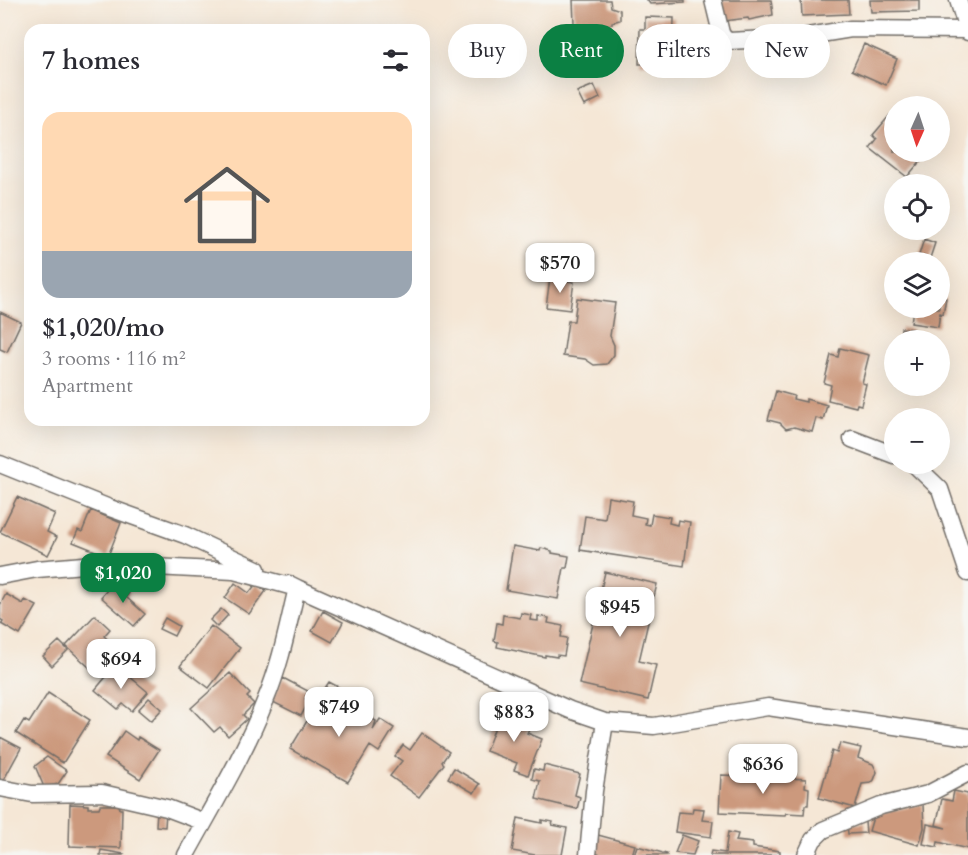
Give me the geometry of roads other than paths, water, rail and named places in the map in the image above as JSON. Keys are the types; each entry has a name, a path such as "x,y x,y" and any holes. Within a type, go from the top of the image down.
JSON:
{"street":[{"path":"713,0 722,33 729,41 802,37 851,29 967,31 958,0"},
{"path":"852,439 884,451"},
{"path":"0,464 107,507 185,535 297,588 553,702 605,722 654,726 768,707 968,737"},
{"path":"924,474 940,489 968,573"},
{"path":"0,576 37,569 95,564 234,571 297,588"},
{"path":"186,855 239,756 266,699 281,655 297,588"},
{"path":"588,855 594,791 605,722"},
{"path":"806,855 813,840 823,830 881,806 928,794 968,773"},
{"path":"0,788 32,794 102,793 167,808 204,822"}]}
